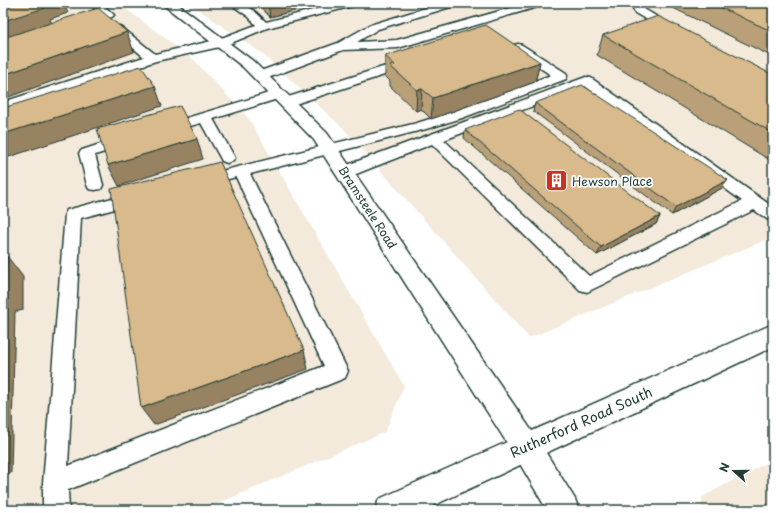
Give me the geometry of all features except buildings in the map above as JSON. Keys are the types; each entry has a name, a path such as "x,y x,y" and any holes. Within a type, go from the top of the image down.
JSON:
{"street":[{"name":"Bramsteele Road","path":"168,3 248,64 321,137 526,447 564,510"},
{"name":"Rutherford Road South","path":"390,510 773,335"}],"lane":[{"path":"70,27 108,15 94,3"},
{"path":"234,3 253,15 263,26"},
{"path":"3,106 154,58 220,43 263,26 353,3"},
{"path":"260,76 342,46 374,26 453,3"},
{"path":"342,46 398,44 540,3"},
{"path":"636,3 639,11 686,37"},
{"path":"116,28 154,58"},
{"path":"187,185 234,164 329,148 421,126 451,117 561,76 509,42"},
{"path":"154,133 205,117 283,98 423,58"},
{"path":"345,172 586,81 773,215"},
{"path":"55,483 337,371 234,164 205,117"},
{"path":"94,185 87,153 139,137"},
{"path":"435,139 587,285 755,202"},
{"path":"56,510 55,483 73,214 149,194"}],"shaded area":[{"path":"3,3 118,3 193,59 249,119 404,386 385,432 203,510 3,510"},
{"path":"189,3 773,3 773,237 529,338 344,129 261,53"},
{"path":"773,459 773,510 702,510 702,497"}],"place":[{"name":"Hewson Place","path":"557,181"}]}
